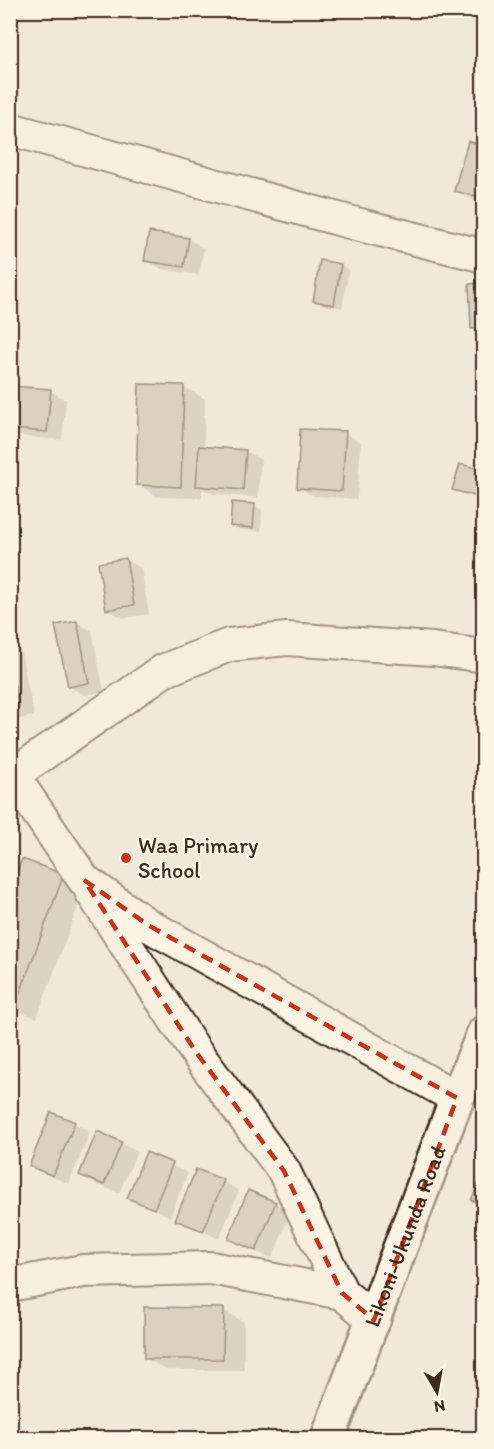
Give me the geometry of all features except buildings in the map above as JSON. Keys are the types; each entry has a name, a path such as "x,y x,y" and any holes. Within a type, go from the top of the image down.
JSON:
{"highway":[{"name":"Likoni-Ukunda Road","path":"328,1438 483,1033"}],"street":[{"path":"10,129 360,225 483,256"},
{"path":"374,1320 342,1293 284,1171 190,1042 84,880 11,776 163,671 229,645 287,639 433,649 483,656"},
{"path":"84,880 148,925 457,1098"},
{"path":"10,1285 83,1271 211,1268 342,1293"}],"highlighted area":[{"path":"84,880 148,925 457,1098 374,1320 342,1293 284,1171 196,1052"}],"place":[{"name":"Waa Primary School","path":"126,858"}]}
